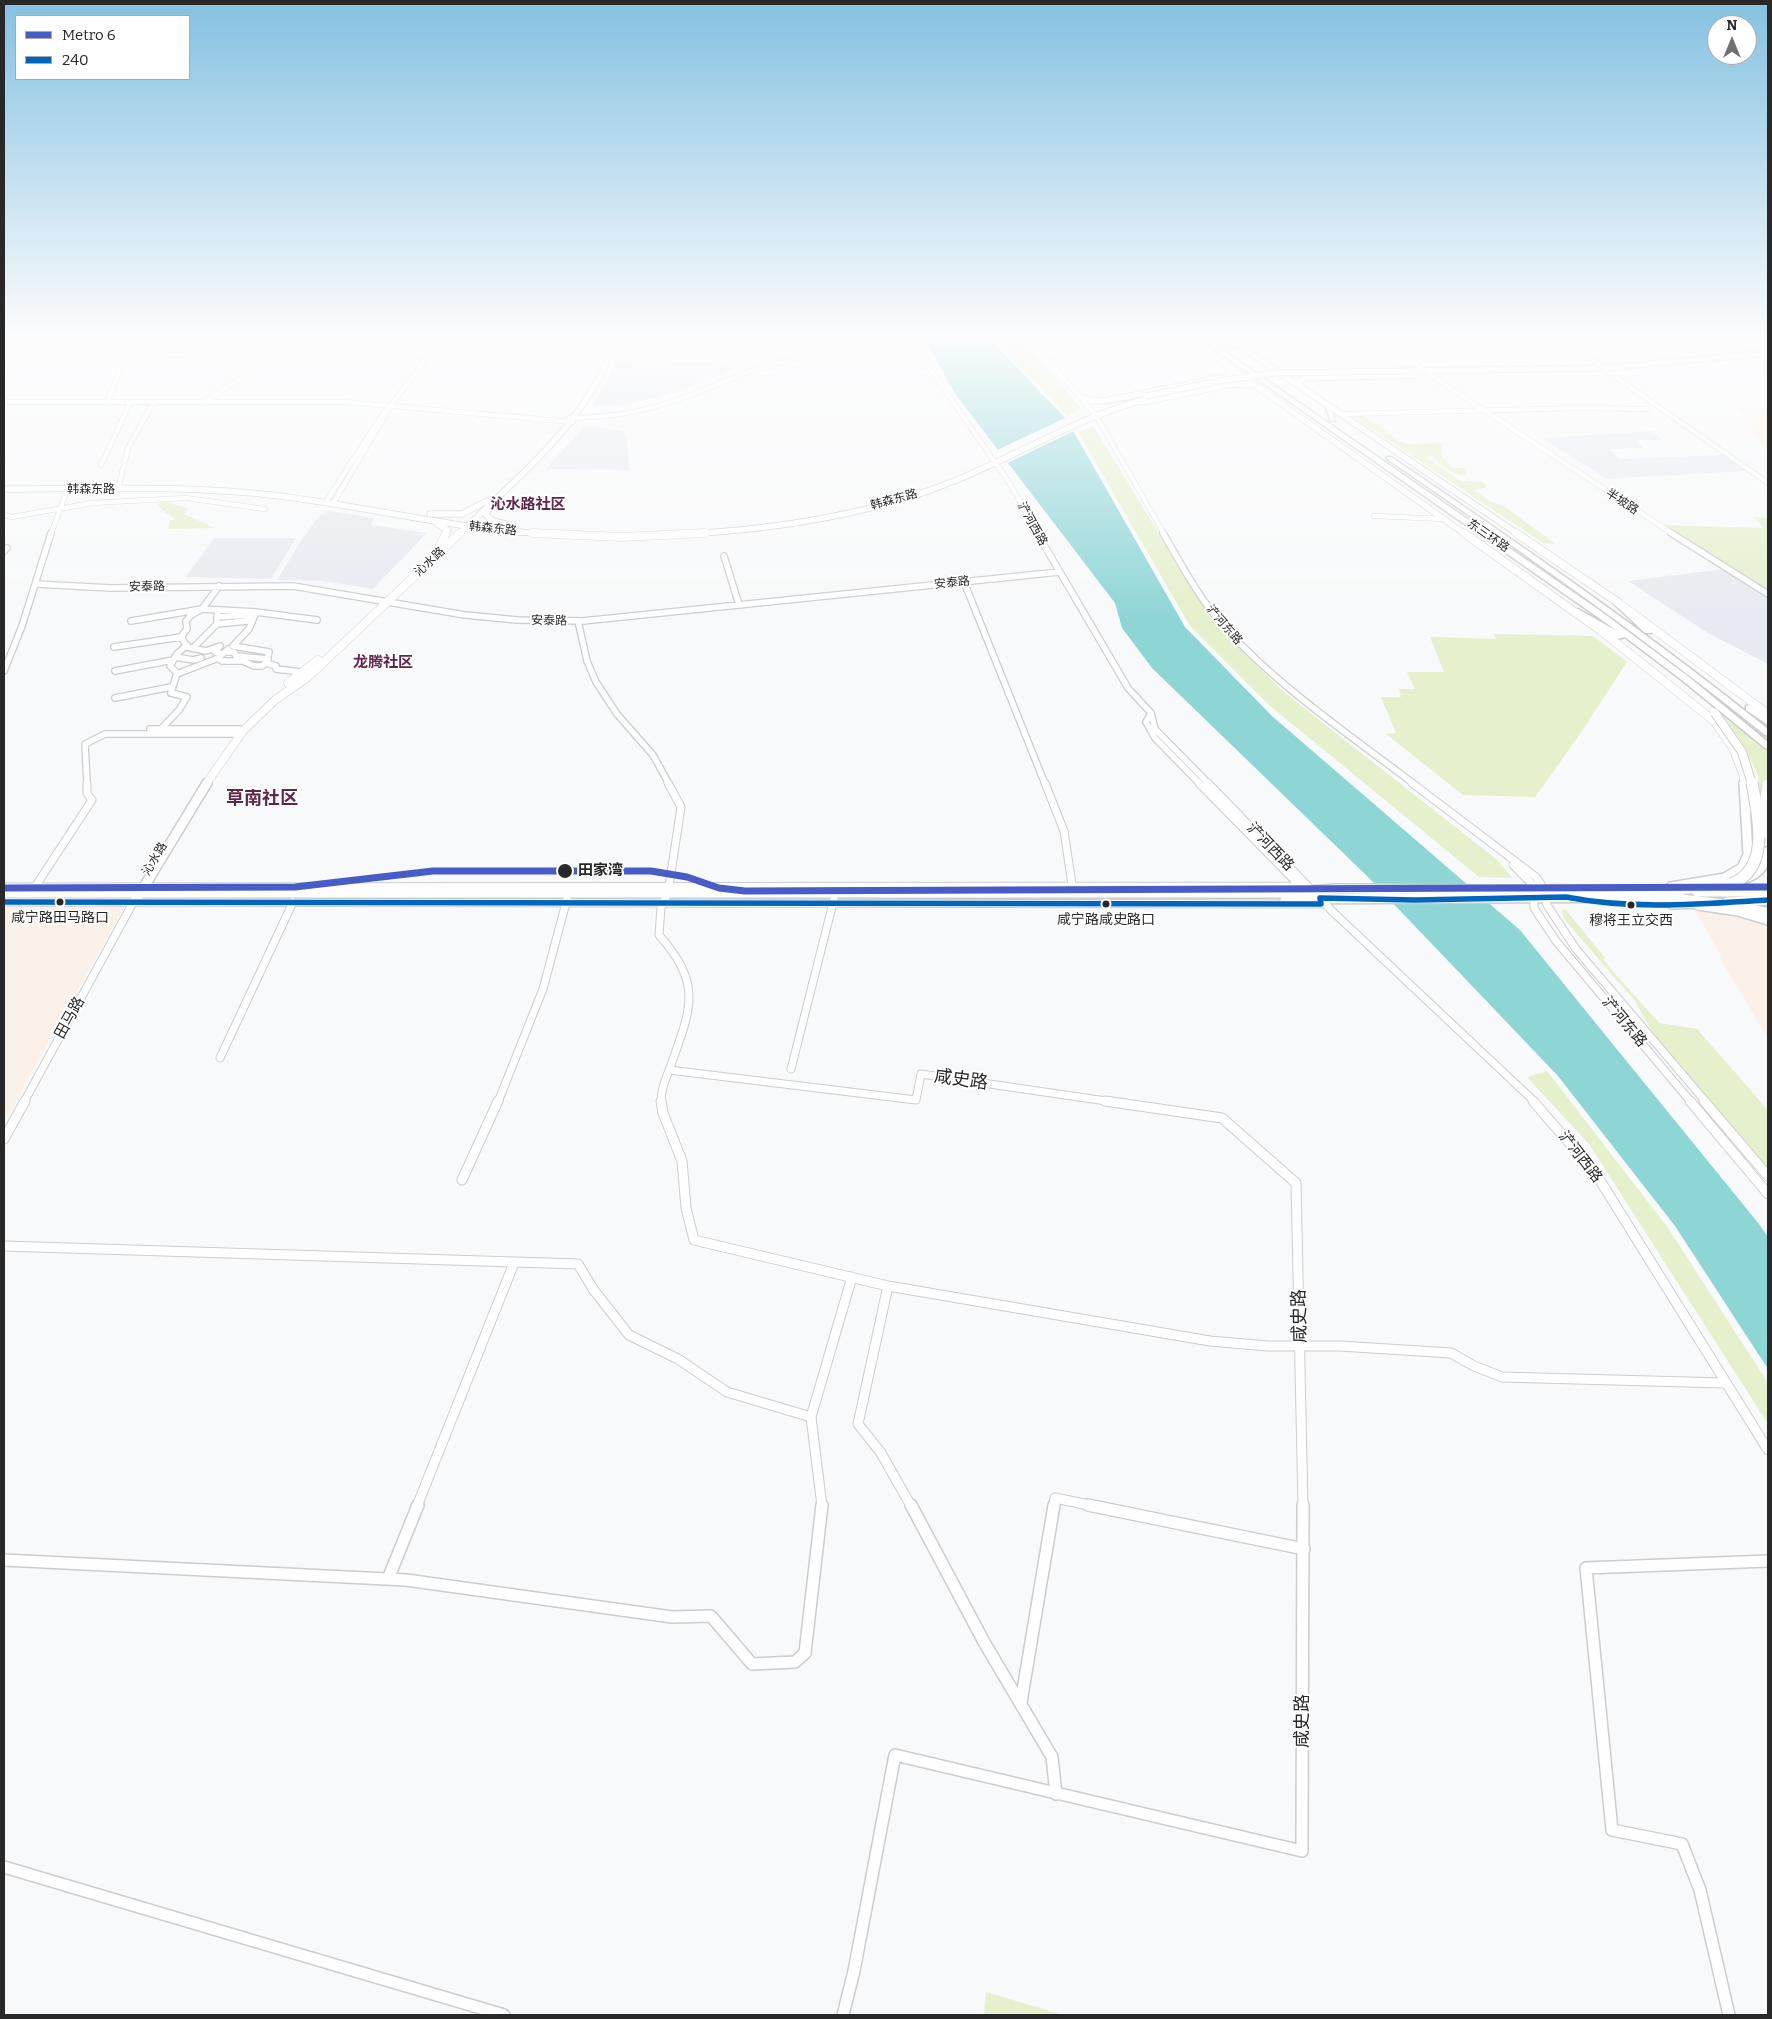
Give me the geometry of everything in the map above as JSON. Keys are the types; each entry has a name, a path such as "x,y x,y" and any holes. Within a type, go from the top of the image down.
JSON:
{"highway":[{"name":"东三环路","path":"1336,431 1592,608 1671,668 1768,746"},
{"name":"东三环路","path":"1350,431 1606,607 1686,666 1768,732"},
{"path":"1616,601 1668,653"},
{"path":"1574,611 1649,652"},
{"path":"1686,666 1768,722"},
{"path":"1671,668 1715,713 1743,754 1750,772 1755,793 1758,853 1752,869 1734,883"},
{"path":"1768,786 1766,797 1768,833"},
{"path":"1673,894 1734,883 1760,870 1765,862 1768,850"},
{"path":"1673,894 1750,907 1768,913"}],"main road":[{"name":"沁水路","path":"139,893 199,795 243,731 275,700 308,677 493,499 559,431"},
{"name":"韩森东路","path":"4,489 236,492 430,514 467,524 511,531 630,536 694,534 778,525 888,502 953,482 1056,431"},
{"path":"4,897 139,893 567,901 666,895 834,901 1312,895 1336,889 1647,889 1706,883 1736,873 1744,864 1748,855 1747,811 1742,771 1730,743 1717,724 1682,694 1574,611 1320,431"},
{"path":"1366,431 1616,601 1768,714"},
{"name":"韩森东路","path":"4,485 245,488 420,519 562,531 646,532 765,522 848,507 889,497 943,480 998,459"},
{"path":"430,514 462,514 493,499"},
{"path":"493,499 487,511 487,516 493,521 520,527"},
{"path":"420,519 448,529 444,545"},
{"path":"444,545 473,532 511,531"},
{"name":"沁水路","path":"139,893 194,794 238,732 270,698 385,602"},
{"path":"1747,811 1768,809"},
{"path":"201,886 218,893"},
{"path":"1647,889 1673,894 1768,899"},
{"path":"4,893 666,895 1073,890 1283,893 1312,895 1340,900 1516,899 1768,892"},
{"path":"1566,897 1590,904 1685,904 1768,899"},
{"path":"1685,904 1730,909 1768,920"}],"street":[{"path":"101,465 117,431"},
{"path":"119,485 128,448 137,431"},
{"path":"330,502 375,431"},
{"name":"浐河西路","path":"977,431 998,459 1059,572 1128,688 1151,713 1155,729 1312,895"},
{"name":"浐河东路","path":"1105,431 1192,584 1234,638 1280,680 1493,846 1538,888 1539,898 1536,912 1556,941 1768,1194"},
{"name":"半坡路","path":"1515,431 1613,497 1768,594"},
{"path":"1694,431 1768,483"},
{"path":"4,671 38,584 59,508 67,490"},
{"path":"4,515 12,517 92,503 186,498 265,510"},
{"path":"1374,516 1445,519"},
{"path":"724,556 739,605"},
{"name":"安泰路","path":"38,584 111,588 293,586 465,615 516,620 578,621 1059,572"},
{"path":"964,582 1064,830 1073,890"},
{"path":"114,647 181,637 187,630 186,621 191,615 202,609 219,586"},
{"path":"131,621 202,609 217,614 250,615 247,621 242,623 217,624 193,648"},
{"path":"217,614 256,612 316,620"},
{"path":"159,731 179,710 187,697 171,693 171,687 177,674 233,646 249,630 256,612"},
{"path":"217,614 217,624"},
{"path":"578,621 587,661 596,682 616,714 653,755 681,807 659,935 686,970 690,1003 687,1023 661,1094 661,1110 676,1140 682,1161 686,1214 694,1240 888,1286 1210,1341 1451,1353 1502,1377 1639,1379 1725,1383"},
{"path":"181,637 187,645 193,648 206,651 220,646 222,662 234,658 254,666 262,666 267,661 269,652 233,646"},
{"path":"177,674 170,666 187,645"},
{"path":"201,658 206,651"},
{"path":"115,671 174,659 205,659 234,652 234,658"},
{"path":"267,661 276,666 276,668 301,672"},
{"path":"116,698 171,687"},
{"name":"浐河西路","path":"1151,713 1146,722 1155,738 1312,895 1333,912 1550,1119 1596,1174 1768,1450"},
{"path":"35,887 92,800 87,792 85,744 106,731 238,732"},
{"path":"4,902 139,893 201,886 666,895"},
{"path":"4,887 35,887 293,902 567,901 543,989 496,1106 462,1180"},
{"name":"田马路","path":"4,1139 139,893"},
{"name":"浐河东路","path":"1539,898 1576,949 1768,1176"},
{"path":"791,1070 834,901"},
{"path":"220,1058 293,902"},
{"name":"咸史路","path":"669,1070 916,1100 921,1074 1222,1118 1296,1182 1304,1549 1302,1851 1056,1794"},
{"path":"4,1246 578,1264 593,1289 628,1335 678,1359 727,1392 811,1417"},
{"path":"388,1580 514,1262"},
{"path":"4,1560 388,1580 672,1617 711,1616 752,1664 795,1662 805,1653 822,1502 811,1417 852,1277"},
{"path":"844,2015 895,1755 1056,1794 1052,1757 984,1642 939,1554 881,1453 858,1424 888,1286"},
{"path":"1021,1702 1055,1498 1304,1549"},
{"path":"1729,2015 1700,1890 1682,1844 1612,1830 1586,1568 1768,1562"},
{"path":"4,1867 504,2015"}],"shaded area":[{"path":"580,431 623,431 627,437 629,470 546,469"},
{"path":"1653,431 1661,440 1636,440 1643,448 1609,449 1619,459 1724,455 1745,471 1607,479 1542,438"},
{"path":"1753,431 1768,431 1768,452"},
{"path":"328,511 374,518 371,525 427,533 373,589 322,581 277,580 319,516"},
{"path":"214,538 296,538 271,579 186,577"},
{"path":"1723,569 1768,597 1768,664 1708,633 1628,581"},
{"path":"125,905 4,1123 4,906"},
{"path":"1695,911 1743,916 1768,924 1768,1039 1719,957 1722,957"}],"green space":[{"path":"1096,431 1215,624 1285,693 1496,859 1513,878 1479,877 1269,705 1190,626 1078,432"},
{"path":"1375,431 1387,431 1394,436 1392,437 1406,444 1443,443 1441,455 1453,468 1464,468 1467,475 1457,474 1448,470 1434,456 1425,457 1461,481 1483,482 1487,487 1474,490 1493,503 1502,505 1556,544 1543,543"},
{"path":"163,501 189,509 184,514 215,528 168,529 170,520 174,519 157,505"},
{"path":"1754,517 1768,518 1768,589 1664,525 1763,528"},
{"path":"1494,634 1593,636 1627,662 1578,737 1535,797 1463,795 1386,734 1396,733 1381,697 1401,697 1399,689 1415,689 1407,672 1444,672 1430,637 1496,639"},
{"path":"1744,708 1768,725 1768,839 1758,775 1743,744 1721,712"},
{"path":"1562,910 1566,910 1605,958 1603,958 1609,967 1659,1023 1697,1029 1768,1110 1768,1171 1655,1037 1635,1001 1564,919"},
{"path":"1547,1071 1668,1228 1768,1383 1768,1424 1589,1144 1527,1077"},
{"path":"986,1992 1063,2015 984,2015"}],"water":[{"path":"984,431 1073,431 1185,627 1272,716 1520,930 1768,1237 1768,1369 1675,1226 1558,1076 1367,876 1152,668 1122,628 1115,603"}],"pier":[{"path":"1037,431 1073,431 1005,464 995,451"}],"metro line":[{"name":"6","path":"4,888 295,887 433,871 651,871 687,877 719,888 745,891 1768,887"}],"transit line":[{"name":"240","path":"4,902 1321,904 1320,898 1415,900 1566,897 1589,902 1666,905 1768,900"}],"place":[{"name":"田家湾","path":"565,871"},
{"name":"咸宁路田马路口","path":"60,902"},
{"name":"咸宁路咸史路口","path":"1106,904"},
{"name":"穆将王立交西","path":"1631,905"}],"district":[{"name":"沁水路社区","path":"528,505"},
{"name":"龙腾社区","path":"383,663"},
{"name":"草南社区","path":"262,799"}]}
